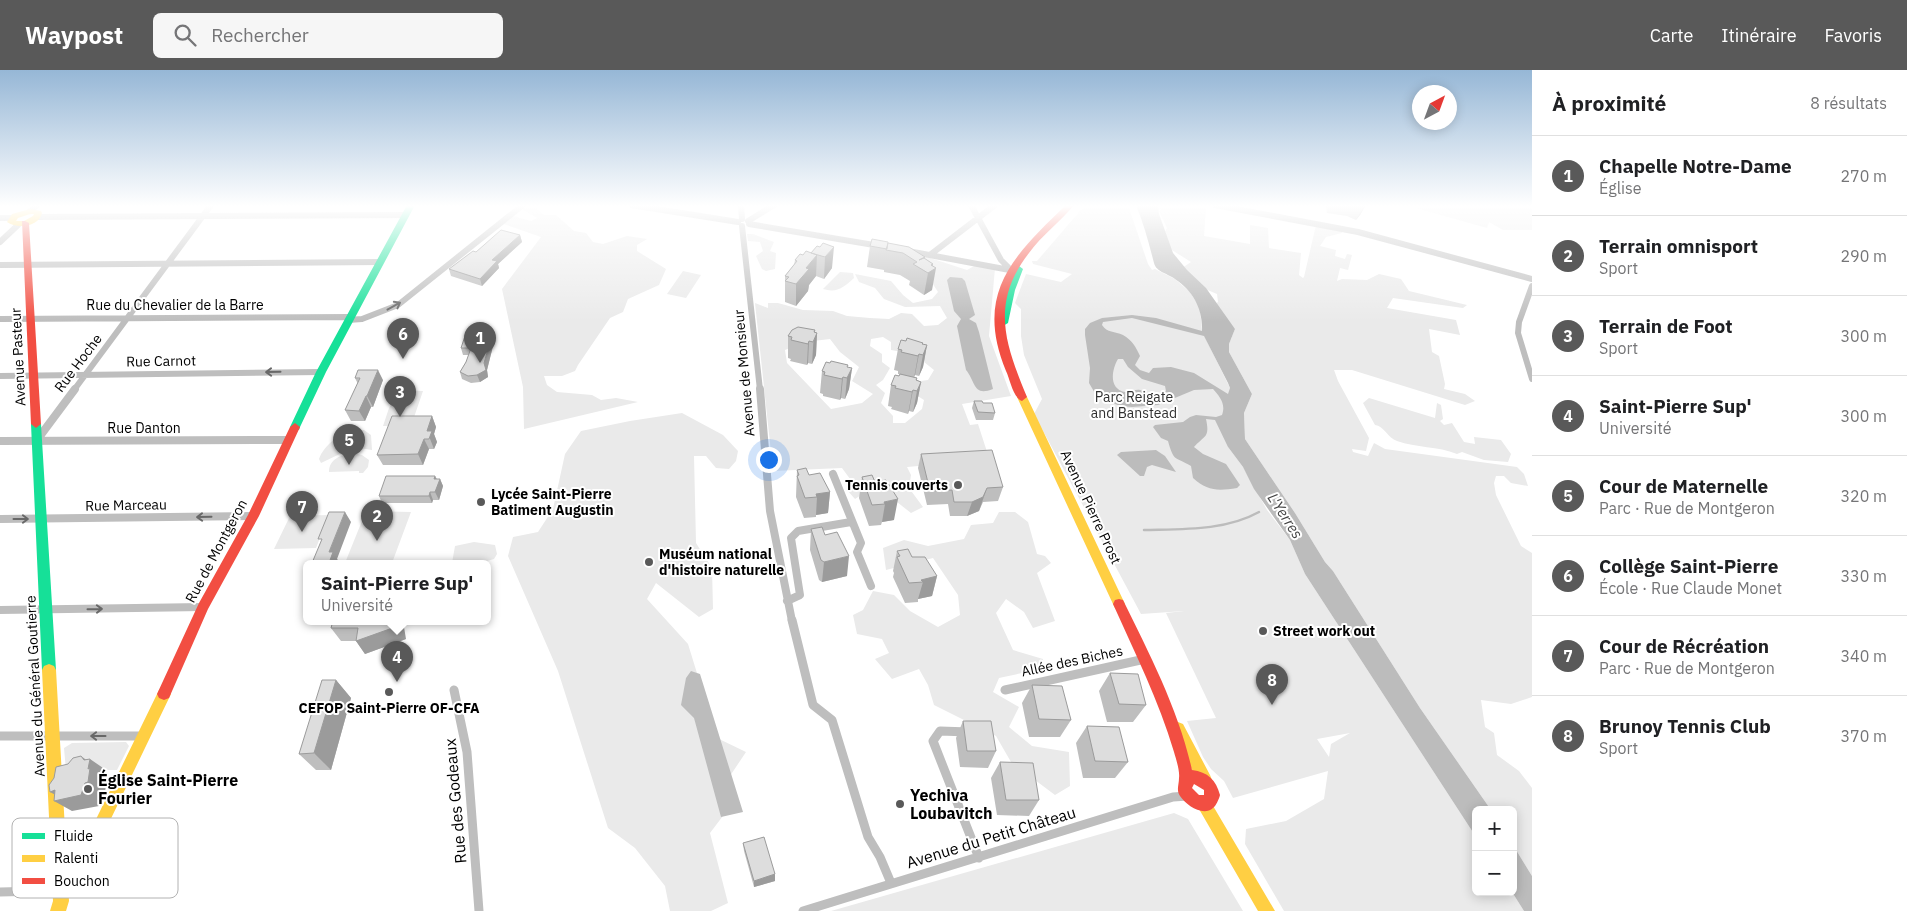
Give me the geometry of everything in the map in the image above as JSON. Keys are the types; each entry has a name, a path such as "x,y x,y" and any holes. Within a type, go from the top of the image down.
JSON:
{"street":[{"name":"Avenue Pasteur","path":"27,244 39,490"},
{"name":"Rue Hoche","path":"37,440 181,244"},
{"name":"Rue de Montgeron","path":"104,818 145,736 203,607 253,516 321,372 390,244"},
{"name":"Rue du Chevalier de la Barre","path":"0,319 362,319 398,305 473,244"},
{"name":"Avenue de Monsieur","path":"746,244 770,511 787,601 813,705 832,720 868,837 880,857 891,883"},
{"path":"869,244 884,247"},
{"path":"930,255 944,244"},
{"path":"992,244 1001,260 1014,270"},
{"name":"Avenue Pierre Prost","path":"1032,244 1014,270 1009,293 1002,333 1008,361 1022,398 1145,659 1184,760 1187,779"},
{"name":"Avenue Pierre Prost","path":"1014,270 1038,244"},
{"path":"1403,244 1532,279"},
{"path":"902,250 1014,270"},
{"path":"0,265 380,262"},
{"path":"1532,286 1519,322 1518,333 1530,364 1532,379"},
{"name":"Rue Carnot","path":"0,376 321,372"},
{"name":"Rue Danton","path":"0,441 288,440"},
{"path":"833,474 861,543 857,552 871,586"},
{"name":"Avenue du Général Goutierre","path":"39,490 57,818"},
{"name":"Rue Marceau","path":"0,519 253,516"},
{"path":"787,601 800,595 791,538 798,531 851,522"},
{"path":"0,610 203,607"},
{"name":"Allée des Biches","path":"1004,690 1145,659"},
{"name":"Rue des Godeaux","path":"454,690 467,752 479,911"},
{"name":"Avenue Pierre Prost","path":"1159,693 1205,780"},
{"path":"979,858 933,741 940,731 981,732"},
{"path":"0,736 145,736"},
{"path":"1197,777 1205,780 1211,787 1213,795 1210,801 1204,804 1196,802 1188,796 1184,786 1187,779 1197,777"},
{"name":"Avenue du Petit Château","path":"803,911 1174,797 1188,796"},
{"path":"1204,804 1267,911"},
{"path":"58,911 61,898"}],"green space":[{"path":"536,244 638,244 637,251 666,269 659,285 628,299 623,312 610,318 575,371 562,376 544,376 547,385 557,392 592,395 601,400 616,398 638,402 524,429 523,387 502,289"},
{"path":"761,244 773,244 770,251 776,253 775,269 766,271 762,269 756,256 763,251"},
{"name":"Parc Reigate and Banstead","path":"1051,244 1141,244 1152,270 1155,269 1175,279 1190,292 1200,308 1202,331 1230,388 1228,447 1243,467 1267,510 1290,540 1305,574 1472,831 1472,896 1515,896 1524,911 1284,911 1245,844 1246,829 1286,821 1324,799 1328,771 1233,798 1224,781 1211,769 1203,757 1187,721 1216,718 1166,613 1184,611 1141,614 1034,414 1042,399 1024,355 1021,336 1021,309 1015,303 1026,274 1061,282 1072,274 1033,264 1032,261 1037,261","holes":["1350,733 1331,744 1329,757 1317,739"]},
{"path":"1164,244 1269,244 1269,248 1301,253 1299,275 1303,278 1312,244 1321,244 1320,246 1336,250 1335,256 1345,259 1347,254 1352,255 1348,270 1340,268 1337,281 1342,279 1367,280 1379,274 1401,279 1409,291 1467,305 1463,308 1393,298 1387,308 1456,320 1460,335 1429,329 1432,352 1439,356 1445,384 1444,389 1465,394 1475,401 1465,405 1352,370 1334,370 1369,438 1366,451 1352,449 1353,452 1368,456 1374,443 1385,449 1517,467 1524,474 1528,486 1511,483 1504,476 1496,476 1494,483 1496,495 1521,546 1532,553 1532,697 1511,704 1481,700 1485,727 1494,733 1497,755 1519,771 1532,788 1532,876 1517,852 1517,806 1488,806 1420,708 1333,571 1325,562 1295,513 1245,439 1244,413 1252,394 1229,352 1229,344 1235,329 1211,306 1218,302 1217,294 1198,286 1182,268 1191,262"},
{"path":"924,256 967,270 976,265 995,268 989,336 1011,396 962,404 970,425 978,424 989,458 976,461 907,467 911,475 909,488 923,507 911,513 883,491 864,493 855,499 847,490 853,483 842,468 773,471 755,303 768,308 768,303 778,303 803,310 833,311 847,316 870,318 889,319 901,313 912,314 924,326 938,325 947,318 940,306 905,307 884,299 875,288 859,282 855,274 891,281 913,303 932,299 938,292 929,278","holes":["883,337 891,342 891,350 914,354 934,370 928,380 913,382 913,393 924,400 922,409 905,423 893,423 893,416 881,403 885,393 876,385 883,380 890,368 882,362 882,354 870,346 871,339","830,339 840,352 859,367 852,381 873,394 862,403 831,409 787,363 785,350 805,342"]},
{"path":"683,271 701,275 686,298 667,294"},
{"path":"840,272 853,273 854,278 840,289 823,289"},
{"path":"399,390 423,391 411,426 383,426 389,408"},
{"path":"1369,398 1435,418 1437,403 1441,405 1443,419 1440,421 1444,425 1452,423 1464,442 1475,444 1474,437 1501,440 1511,454 1508,462 1484,460 1462,452 1457,454 1397,441 1375,425 1363,403"},
{"path":"682,413 723,435 738,451 736,461 729,469 716,468 706,456 694,456 696,543 712,568 713,609 699,617 656,583 647,599 688,644 717,738 746,752 728,779 732,804 710,833 728,903 711,911 670,911 665,886 635,848 608,828 558,671 508,556 513,537 538,532 553,509 565,454 581,431"},
{"path":"355,429 364,430 371,435 372,450 359,448 346,451 321,463 319,459 321,454 329,444 338,437"},
{"path":"352,453 362,455 369,460 368,467 363,473 359,473 359,471 329,472 333,461 340,456"},
{"path":"366,511 411,512 393,560 346,560"},
{"path":"999,512 1015,512 1028,522 1037,554 1045,556 1051,563 1037,573 1055,621 1033,628 1024,612 1006,599 996,613 1013,650 1043,659 1041,669 999,678 993,692 1019,707 1009,727 1032,746 1069,752 1070,786 1055,795 1011,762 996,736 934,705 928,685 919,669 892,679 875,659 889,653 882,639 857,634 853,615 863,610 873,591 894,595 910,611 938,627 960,615 958,595 933,558 886,570 883,548 904,540 928,546 964,539 971,525 993,523"},
{"path":"329,515 316,548 274,549 290,516"},
{"path":"474,542 495,545 497,554 494,559 490,560 453,560 455,546"},
{"path":"126,742 129,746 117,770 106,770 67,781 64,748 72,743"},
{"path":"1174,813 1188,819 1243,911 831,911"}],"water":[{"name":"L'Yerres","path":"1149,244 1170,244 1173,253 1206,288 1235,329 1229,344 1229,352 1252,394 1244,413 1245,439 1295,513 1325,562 1333,571 1420,708 1488,806 1472,806 1472,831 1305,574 1290,540 1254,489 1243,467 1228,447 1215,420 1206,419 1206,436 1194,447 1203,454 1226,464 1240,485 1237,488 1213,489 1198,482 1193,478 1191,466 1173,456 1168,441 1161,438 1153,427 1155,425 1183,422 1196,415 1216,417 1222,415 1223,404 1216,392 1213,389 1194,390 1158,405 1132,407 1120,406 1096,395 1089,383 1090,368 1085,329 1090,323 1102,318 1132,315 1156,318 1202,331 1201,315 1192,295 1172,277 1155,266","holes":["1132,318 1204,336 1230,388 1228,394 1194,373 1171,367 1153,368 1149,373 1140,370 1135,365 1140,356 1131,341 1123,335 1106,329 1102,325 1103,322","1118,359 1123,359 1128,367 1142,379 1165,386 1166,391 1156,395 1140,390 1127,392 1120,390 1114,383 1114,368"]},
{"path":"950,277 962,278 965,281 975,315 969,319 976,323 993,389 987,391 978,390 966,370 957,326 961,319 954,311 947,280"},
{"path":"1156,450 1165,456 1176,472 1152,465 1147,467 1144,476 1140,476 1117,455 1121,452"},
{"path":"691,671 700,674 743,812 721,817 694,718 681,705 686,678"},
{"path":"1517,852 1532,876 1532,911 1524,911 1515,896 1517,896"}],"building":[{"path":"485,244 510,244 492,260 497,261 480,279 449,269 473,251 476,252"},
{"path":"822,244 826,244 834,247 825,257 811,253 817,246 820,247"},
{"path":"871,244 888,244 887,249 870,246"},
{"path":"888,244 909,247 925,257 919,260 924,258 936,268 928,273 913,264 917,262 903,253 886,250"},
{"path":"806,251 817,255 806,268 809,269 796,284 785,281 789,277 785,276 797,261 795,260"},
{"path":"798,327 815,330 814,332 817,333 813,342 809,341 808,344 791,340 792,337 788,336 792,330"},
{"path":"466,333 478,333 477,339 491,339 484,363 486,370 477,375 468,376 460,372 471,348 461,348"},
{"path":"907,338 927,345 923,355 919,354 918,356 901,352 902,350 898,349 901,340 906,341"},
{"path":"831,361 848,365 847,367 852,368 847,378 843,377 842,379 824,375 825,372 822,371 826,362 830,363"},
{"path":"358,370 378,370 359,411 345,410 360,378 355,378"},
{"path":"900,374 917,378 916,380 921,382 917,391 913,390 912,392 895,388 896,386 891,385 895,375 899,376"},
{"path":"974,401 992,403 995,413 978,412"},
{"path":"392,416 432,416 427,431 432,431 429,439 424,439 418,454 377,455"},
{"name":"Tennis couverts","path":"992,450 1003,487 987,488 983,497 972,502 954,502 952,490 930,491 921,454"},
{"path":"806,468 809,475 820,473 830,492 816,494 817,497 805,498 797,476 799,475 797,470"},
{"path":"872,475 875,482 886,480 898,499 884,502 885,504 872,505 862,477"},
{"path":"386,476 435,476 434,479 440,479 435,492 430,492 429,496 379,496"},
{"path":"329,512 345,512 329,552 333,552 330,560 313,560 322,539 318,539"},
{"path":"822,527 825,535 837,532 849,556 824,562 821,560 811,529"},
{"path":"908,549 912,557 925,557 937,576 921,580 923,582 909,583 897,557 900,556 897,551"},
{"path":"332,625 398,626 356,641 358,628 331,628"},
{"path":"1110,673 1138,674 1146,705 1119,704"},
{"path":"322,680 336,680 314,753 299,754"},
{"path":"1032,685 1062,686 1071,720 1039,719"},
{"path":"963,721 991,721 996,751 967,751"},
{"path":"1087,726 1119,727 1128,762 1095,761"},
{"path":"81,756 84,760 90,759 88,769 90,768 88,782 85,783 81,795 54,801 55,790 50,792 49,785 54,778 56,767 68,764 73,758"},
{"path":"1000,762 1033,763 1039,800 1006,800"},
{"path":"764,837 775,874 754,881 743,843"}],"waterway":[{"path":"1144,530 1218,526 1232,523 1259,512"}],"traffic: fast":[{"path":"295,427 321,372 390,244"},
{"path":"1003,323 1010,290 1019,269"},
{"path":"36,424 49,670"}],"traffic: slow":[{"path":"1022,397 1119,604"},
{"path":"49,670 57,818"},
{"path":"104,818 164,694"},
{"path":"1178,729 1205,780"},
{"path":"1204,804 1267,911"},
{"path":"58,911 61,898"}],"traffic: jam":[{"path":"26,244 36,424"},
{"path":"1022,397 1008,364 1001,336 999,312 1002,291 1012,270 1031,244"},
{"path":"164,694 203,607 253,516 295,427"},
{"path":"1119,604 1149,667 1168,713 1176,735 1187,779"},
{"path":"1193,777 1204,781 1211,788 1213,795 1208,803 1196,802 1185,791 1185,782 1193,777"}],"place":[{"name":"Collège Saint-Pierre","path":"403,359"},
{"name":"Chapelle Notre-Dame","path":"480,363"},
{"name":"Terrain de Foot","path":"400,417"},
{"name":"Cour de Maternelle","path":"349,465"},
{"name":"Tennis couverts","path":"958,485"},
{"name":"Lycée Saint-Pierre Batiment Augustin","path":"481,502"},
{"name":"Cour de Récréation","path":"302,532"},
{"name":"Terrain omnisport","path":"377,541"},
{"name":"Muséum national d'histoire naturelle","path":"649,562"},
{"name":"Street work out","path":"1263,631"},
{"name":"Saint-Pierre Sup'","path":"397,682"},
{"name":"CEFOP Saint-Pierre OF-CFA","path":"389,692"},
{"name":"Brunoy Tennis Club","path":"1272,705"},
{"name":"Église Saint-Pierre Fourier","path":"88,789"},
{"name":"Yechiva Loubavitch","path":"900,804"}]}
